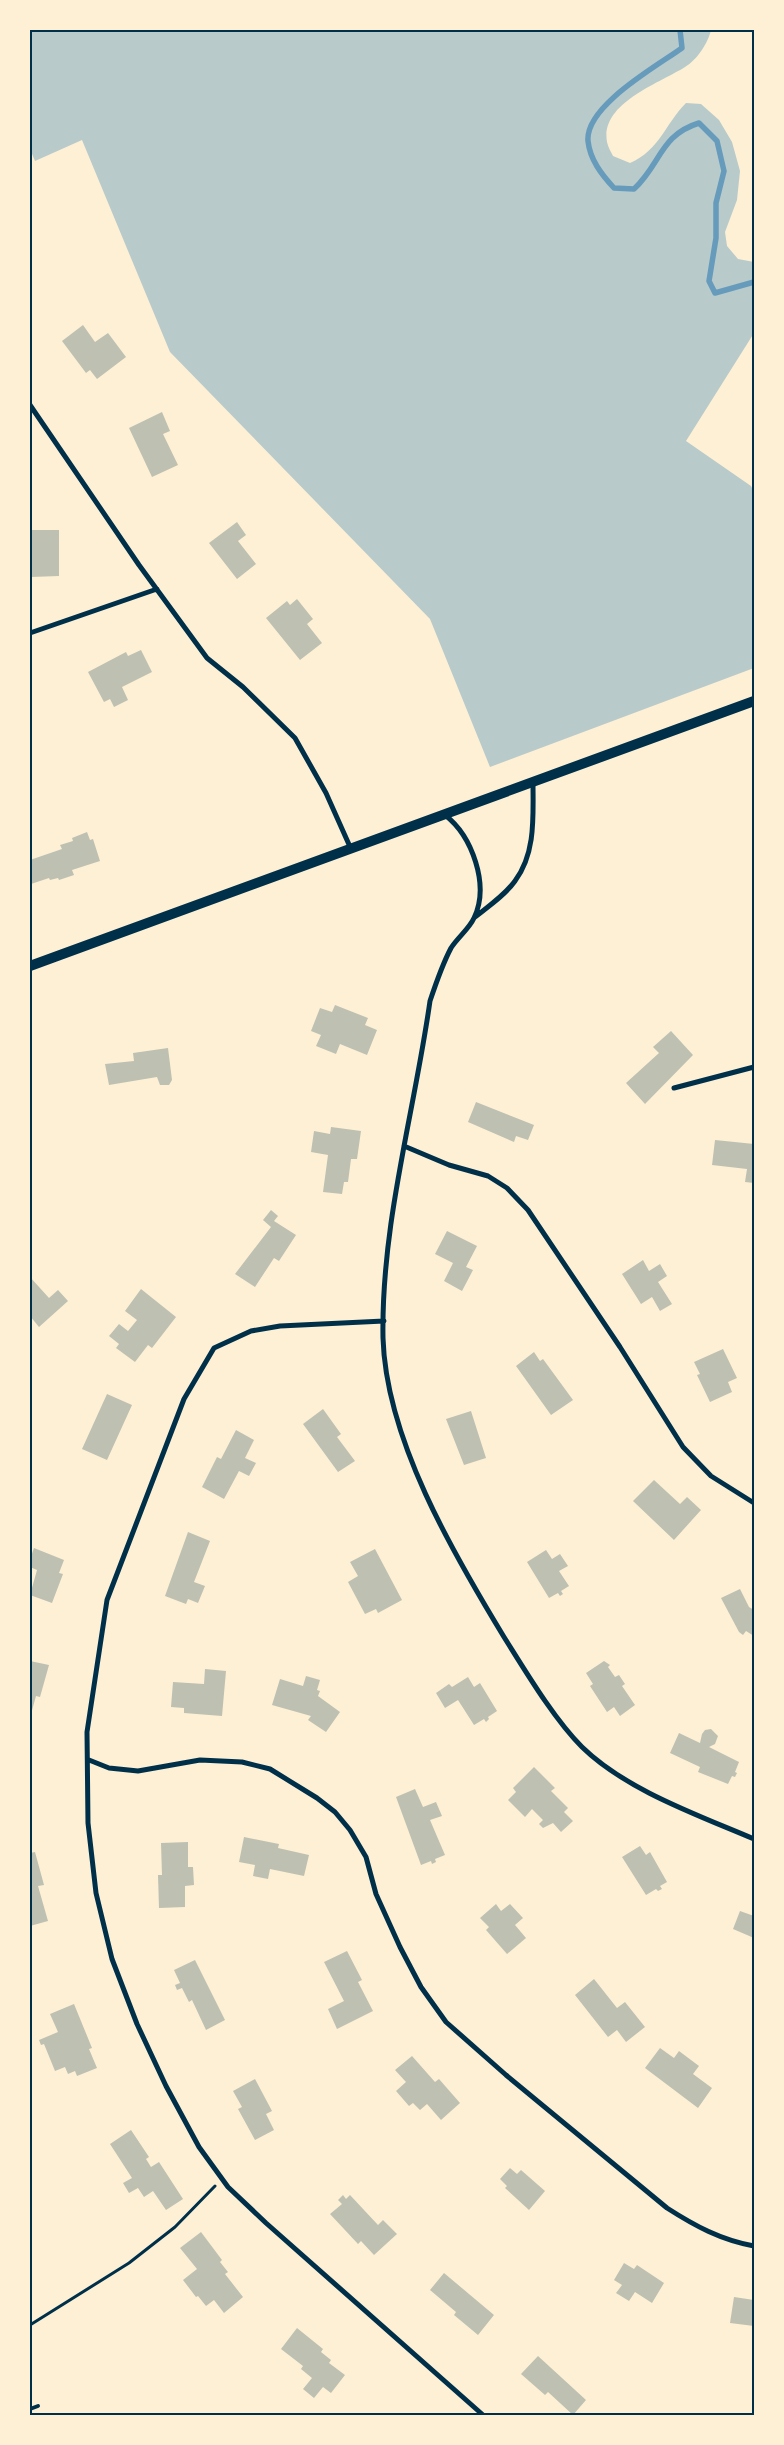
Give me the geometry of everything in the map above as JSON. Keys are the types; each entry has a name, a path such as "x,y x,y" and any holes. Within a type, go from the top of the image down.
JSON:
{"main road":[{"path":"30,966 754,700"}],"street":[{"path":"30,405 207,658 243,687 295,738 326,793 352,849"},
{"path":"30,632 157,589"},
{"path":"532,783 533,812 529,854 516,881 475,917 452,947 438,977 430,1001 391,1215 384,1269 383,1341 392,1400 406,1446 432,1509 469,1580 544,1699 583,1748 626,1780 664,1800 754,1839"},
{"path":"445,815 456,823 470,844 481,887 475,917"},
{"path":"674,1088 754,1067"},
{"path":"404,1146 449,1165 488,1176 507,1188 528,1210 620,1346 682,1446 711,1476 754,1503"},
{"path":"384,1321 280,1326 252,1331 214,1348 184,1399 107,1600 87,1732 89,1760 88,1823 96,1893 112,1959 137,2024 166,2086 199,2146 222,2178 266,2223 483,2415"},
{"path":"89,1760 109,1768 138,1771 200,1760 242,1762 270,1769 317,1798 336,1812 350,1830 366,1857 376,1894 400,1947 421,1987 446,2022 506,2076 667,2208 693,2224 729,2242 754,2246"}],"lane":[{"path":"30,2409 38,2406"}],"path":[{"path":"30,2325 129,2263 175,2227 222,2178"}],"shaded area":[{"path":"30,30 711,30 701,51 694,60 647,87 622,105 613,116 607,128 607,142 613,156 630,163 640,158 655,144 686,103 701,104 719,120 732,142 740,171 737,200 725,232 727,246 738,259 754,262 754,333 686,441 751,486 754,492 754,668 490,767 430,619 170,352 82,140 35,161 30,149"}],"building":[{"path":"83,325 95,342 108,333 126,357 97,379 90,370 86,373 62,341"},
{"path":"162,412 170,431 163,434 178,465 152,477 129,428"},
{"path":"237,522 246,535 238,541 256,564 237,579 209,543"},
{"path":"31,530 59,530 59,576 31,577"},
{"path":"297,599 313,619 307,624 322,643 300,660 266,618 287,601 290,605"},
{"path":"141,650 152,672 122,687 128,700 114,707 110,699 104,702 88,672 126,652 128,656"},
{"path":"87,832 90,840 93,839 100,861 72,870 74,875 59,880 58,878 50,880 49,878 31,884 30,860 62,849 60,845 73,841 72,838"},
{"path":"335,1005 368,1018 365,1025 377,1030 367,1055 340,1044 336,1054 316,1046 321,1035 311,1031 320,1008 332,1012"},
{"path":"671,1031 693,1055 645,1104 626,1083 659,1053 653,1047"},
{"path":"168,1048 172,1080 169,1085 160,1085 157,1077 109,1085 105,1064 134,1061 133,1053"},
{"path":"476,1102 534,1125 528,1140 516,1136 514,1142 468,1122"},
{"path":"331,1127 361,1131 357,1159 351,1159 348,1182 344,1182 342,1194 323,1192 328,1155 311,1152 314,1131 330,1134"},
{"path":"715,1140 754,1144 754,1183 745,1182 747,1169 712,1165"},
{"path":"271,1210 278,1216 274,1221 296,1235 279,1261 274,1258 255,1287 235,1274 271,1227 263,1220"},
{"path":"447,1231 477,1246 466,1267 473,1270 462,1291 444,1281 453,1263 435,1254"},
{"path":"643,1260 649,1271 660,1264 667,1276 658,1282 672,1304 660,1311 652,1297 641,1304 622,1274"},
{"path":"30,1277 49,1298 58,1290 68,1301 39,1327 30,1316"},
{"path":"141,1289 176,1317 152,1348 148,1345 135,1362 116,1348 119,1344 109,1336 119,1324 128,1331 137,1320 125,1311"},
{"path":"723,1349 737,1378 728,1382 732,1392 710,1402 697,1375 700,1374 694,1362"},
{"path":"534,1352 540,1361 543,1359 573,1400 551,1415 516,1366"},
{"path":"107,1394 132,1405 107,1460 82,1449"},
{"path":"323,1409 341,1434 337,1437 355,1461 338,1472 303,1424"},
{"path":"471,1411 486,1458 464,1465 446,1419"},
{"path":"236,1430 254,1440 245,1458 256,1463 249,1476 239,1471 224,1499 202,1487 217,1457 221,1459"},
{"path":"654,1480 680,1504 687,1497 701,1510 674,1540 633,1501"},
{"path":"188,1532 210,1541 194,1582 205,1586 198,1603 188,1599 186,1604 165,1596"},
{"path":"34,1548 64,1560 59,1573 63,1574 52,1603 30,1595 37,1570 30,1567 30,1559"},
{"path":"375,1549 402,1600 378,1613 376,1609 365,1614 348,1582 358,1576 350,1562"},
{"path":"546,1550 552,1559 560,1554 568,1566 559,1571 569,1586 561,1591 563,1594 560,1596 558,1593 549,1598 527,1562"},
{"path":"740,1589 749,1607 754,1610 754,1636 746,1631 743,1635 739,1632 721,1598"},
{"path":"30,1661 49,1665 40,1697 36,1696 31,1714"},
{"path":"604,1661 610,1665 608,1667 615,1677 619,1675 625,1684 622,1686 635,1705 620,1716 614,1707 607,1712 590,1686 593,1684 586,1673"},
{"path":"205,1669 226,1671 222,1716 184,1713 184,1708 171,1707 173,1682 204,1684"},
{"path":"306,1676 320,1680 317,1690 320,1691 318,1696 340,1712 326,1732 308,1720 311,1716 272,1705 280,1679 303,1686"},
{"path":"468,1677 474,1687 480,1683 497,1711 488,1717 489,1719 486,1722 484,1719 474,1725 458,1700 445,1708 436,1693 449,1684 452,1687"},
{"path":"711,1729 718,1736 715,1744 709,1747 739,1762 735,1777 732,1776 728,1784 698,1772 700,1767 670,1753 679,1733 700,1743 705,1730"},
{"path":"534,1767 555,1788 551,1791 568,1808 564,1812 573,1821 561,1832 553,1823 543,1828 539,1824 543,1820 532,1809 525,1817 508,1800 516,1792 513,1788"},
{"path":"415,1789 423,1807 436,1802 442,1816 430,1820 445,1855 435,1859 436,1862 432,1864 431,1861 421,1865 396,1797"},
{"path":"244,1837 279,1844 278,1848 309,1855 304,1876 270,1869 268,1879 253,1876 255,1865 239,1862"},
{"path":"188,1842 188,1867 193,1867 194,1885 185,1886 185,1907 159,1908 158,1875 162,1875 161,1843"},
{"path":"640,1846 646,1855 650,1852 667,1882 660,1886 662,1889 658,1891 656,1889 646,1895 622,1857"},
{"path":"35,1852 44,1885 38,1886 48,1921 30,1926 30,1853"},
{"path":"496,1904 501,1911 510,1904 523,1918 515,1925 526,1938 507,1954 486,1930 489,1927 480,1918"},
{"path":"740,1911 754,1916 754,1938 733,1929"},
{"path":"347,1951 362,1980 358,1982 373,2011 337,2029 328,2009 344,2001 324,1962"},
{"path":"195,1960 225,2020 206,2030 192,2000 189,2002 182,1988 177,1990 175,1985 180,1983 174,1970"},
{"path":"594,1979 617,2008 625,2002 645,2027 626,2042 617,2030 608,2037 575,1995"},
{"path":"74,2004 92,2048 89,2049 97,2068 77,2076 75,2071 68,2074 65,2067 55,2071 44,2044 41,2045 39,2040 58,2032 50,2014"},
{"path":"660,2048 674,2058 679,2051 699,2066 693,2074 712,2088 698,2108 645,2068"},
{"path":"412,2056 435,2082 439,2079 460,2103 441,2120 427,2104 420,2110 413,2103 409,2106 396,2091 406,2082 395,2070"},
{"path":"255,2079 272,2111 266,2114 274,2130 255,2140 238,2109 242,2107 233,2091"},
{"path":"131,2130 149,2157 146,2159 151,2167 159,2162 183,2199 166,2210 153,2191 144,2197 138,2188 129,2193 123,2183 132,2178 110,2144"},
{"path":"510,2168 517,2174 521,2170 545,2191 529,2210 505,2188 507,2186 500,2179"},
{"path":"343,2195 346,2199 350,2195 378,2225 383,2220 397,2234 374,2255 361,2241 358,2244 330,2214 342,2204 338,2200"},
{"path":"201,2232 222,2260 220,2262 228,2272 225,2274 243,2297 224,2313 214,2300 206,2306 198,2296 196,2297 183,2280 197,2269 180,2248"},
{"path":"624,2263 634,2269 637,2265 664,2283 652,2303 635,2292 629,2301 616,2293 622,2285 614,2280"},
{"path":"444,2273 494,2315 478,2335 454,2315 456,2312 430,2290"},
{"path":"734,2297 754,2300 754,2326 730,2323"},
{"path":"297,2328 323,2349 321,2352 331,2360 329,2363 345,2375 331,2393 323,2387 314,2398 303,2389 312,2378 301,2369 303,2366 281,2349"},
{"path":"538,2356 586,2400 573,2415 548,2392 545,2395 521,2374"}],"waterway":[{"path":"680,30 682,48 624,88 598,114 590,128 588,141 591,155 597,167 614,188 634,189 650,170 668,143 686,128 699,123 717,141 724,171 716,203 716,238 709,281 715,293 754,282"}]}
